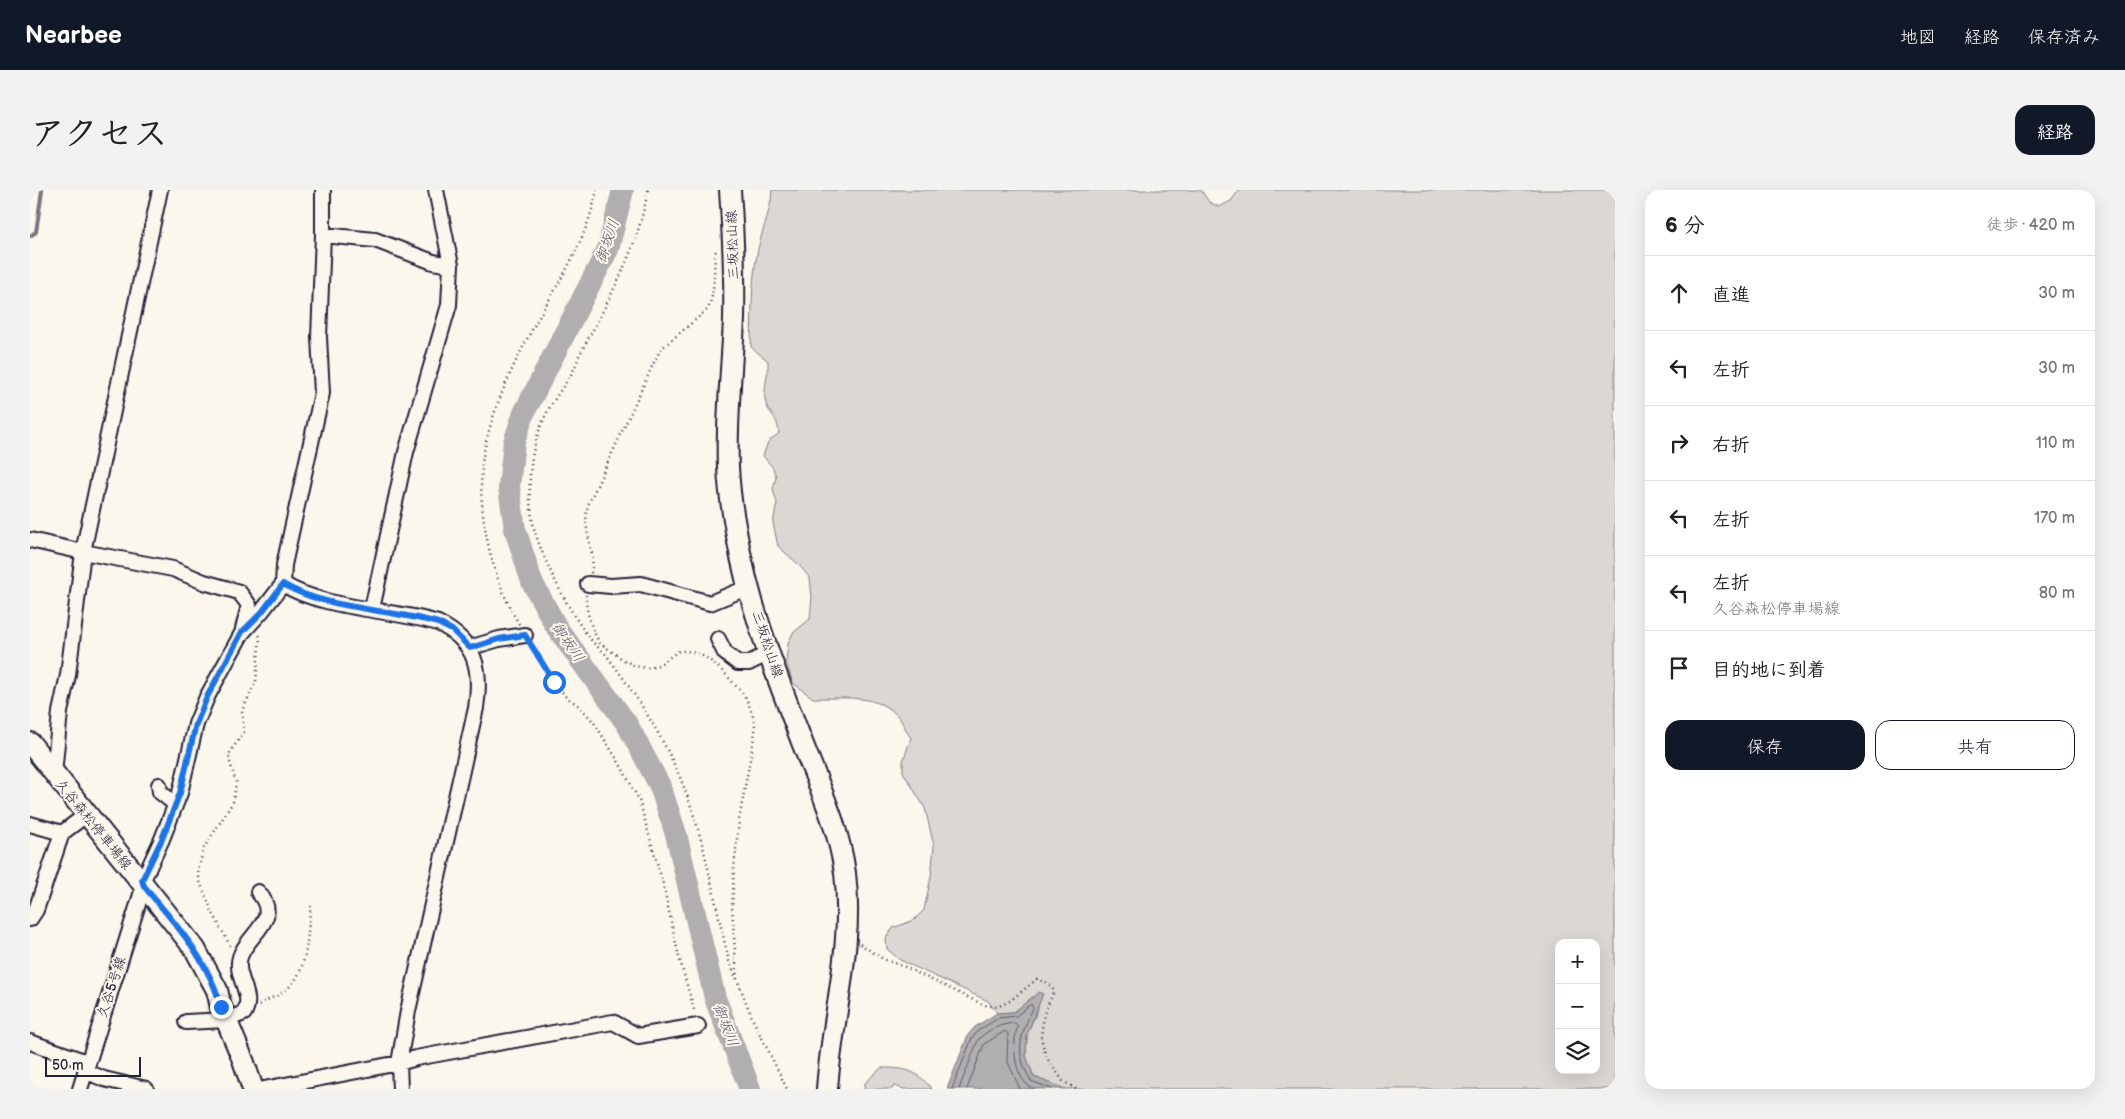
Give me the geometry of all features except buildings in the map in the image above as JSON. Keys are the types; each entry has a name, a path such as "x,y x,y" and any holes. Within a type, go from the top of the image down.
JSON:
{"main road":[{"name":"三坂松山線","path":"730,190 734,259 728,466 736,534 749,587 769,653 827,801 839,839 845,873 848,909 847,939 830,1053 827,1089"},
{"name":"久谷森松停車場線","path":"30,744 195,949 217,990 226,1020 253,1089"}],"street":[{"path":"54,774 60,712 68,675 83,552 160,190"},
{"path":"242,632 254,622 283,584 284,565 322,394 319,337 323,190"},
{"path":"372,609 406,452 449,305 451,265 436,190"},
{"path":"323,235 375,240 433,262 451,265"},
{"path":"30,540 173,569 204,582 239,592 249,605 248,616 242,632"},
{"path":"283,584 294,591 314,597 438,623 452,630 470,648 479,672 476,708 408,1011 399,1063 400,1089"},
{"path":"588,584 611,586 641,584 710,603 749,587"},
{"name":"久谷5号線","path":"80,1089 144,886 142,880 162,839 175,804 190,754 196,724 207,697 242,632"},
{"path":"470,648 499,639 525,635"},
{"path":"718,639 725,653 738,663 749,663 769,653"},
{"path":"159,785 160,792 175,804"},
{"path":"30,918 36,910 62,833 86,815"},
{"path":"30,824 62,833"},
{"path":"186,1022 226,1020 244,1013 247,1008 249,1000 241,981 240,959 243,950 260,931 264,922 266,908 264,899 258,892"},
{"path":"264,1089 399,1063 416,1058 613,1022 638,1036 698,1026"},
{"path":"30,1042 86,1066 104,1079 146,1089"}],"path":[{"path":"597,190 584,236 525,343 497,404 485,442 482,468 482,502 487,543 513,614 565,696 579,706 593,721 620,764 639,800 662,880 679,957 698,1026"},
{"path":"717,245 713,266 711,305 708,310 662,348 657,356 588,505 585,526 592,560 585,597 596,638 634,665 640,667 657,666 679,651 704,656 712,660 745,696 748,702 756,725 756,732 739,820 734,869 732,908 737,979 753,1020 787,1089"},
{"path":"240,959 233,953 211,909 200,882 198,871 207,843 233,802 236,782 229,759 232,746 244,732 242,711 256,681 260,638 254,622"},
{"path":"247,1008 253,1007 282,992 291,985 301,970 305,958 306,930 311,906"},
{"path":"847,939 866,947 883,959 984,1005 997,1007 1010,1001 1037,979 1049,984 1054,991 1044,1014 1041,1037 1046,1057 1063,1081 1076,1089"}],"shaded area":[{"path":"772,190 1201,190 1209,202 1219,207 1231,201 1239,190 1615,190 1615,1089 1065,1089 1034,1077 1026,1056 1027,1034 1038,1009 1039,992 1014,1012 997,1013 988,1001 900,960 887,949 886,938 893,928 914,920 924,910 931,877 934,846 925,808 903,772 903,761 911,738 898,716 887,707 867,700 857,698 813,698 793,683 786,662 788,643 793,633 810,619 812,597 810,578 778,546 773,523 777,503 773,489 776,477 773,468 763,456 768,442 779,433 777,423 765,399 768,361 751,347 755,266"},
{"path":"881,1068 910,1071 921,1078 932,1089 904,1089 894,1086 892,1089 864,1089 865,1083"}],"water":[{"path":"1039,992 1043,994 1027,1034 1026,1056 1034,1077 1065,1089 947,1089 968,1035 975,1027 997,1013 1014,1012"}],"waterway":[{"path":"30,236 36,232 42,190"},
{"name":"御坂川","path":"623,190 608,249 524,413 514,442 509,487 515,529 532,582 557,628 627,724 660,786 676,834 715,998 750,1089"}],"route":[{"path":"221,1007 217,990 195,949 144,886 142,880 162,839 180,793 196,724 207,697 230,651 242,632 254,622 283,584 294,591 314,597 423,618 438,623 452,630 470,648 499,639 525,635 554,682"}]}
